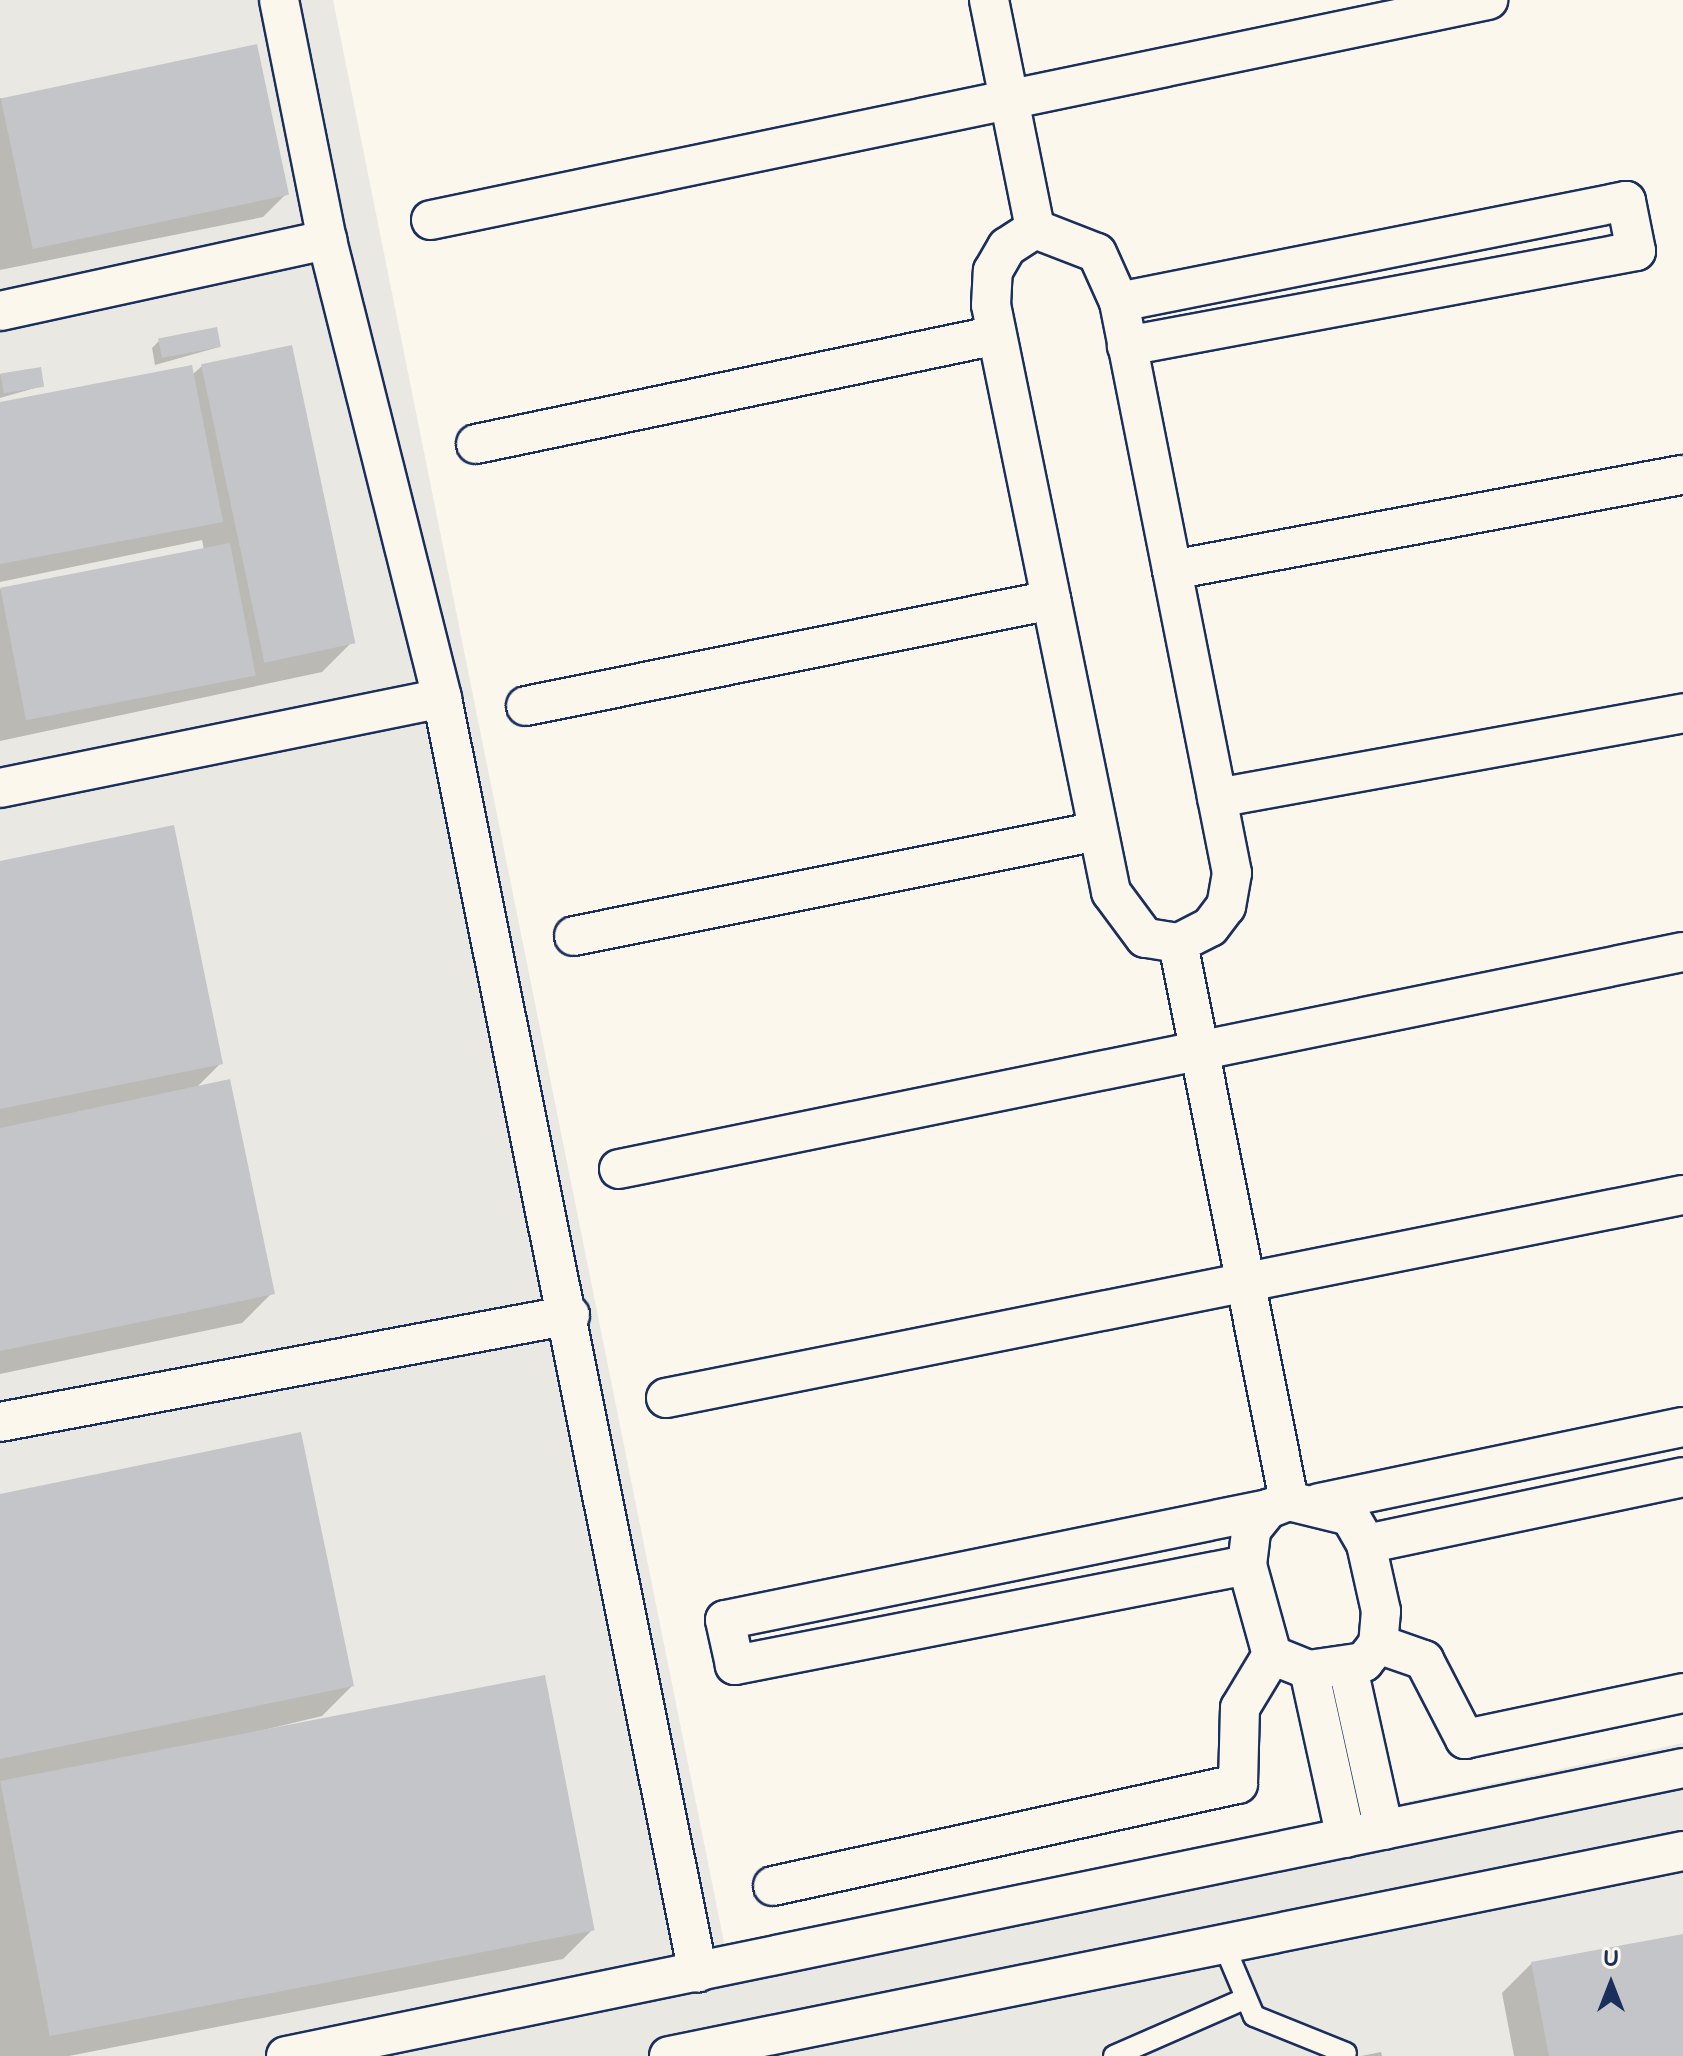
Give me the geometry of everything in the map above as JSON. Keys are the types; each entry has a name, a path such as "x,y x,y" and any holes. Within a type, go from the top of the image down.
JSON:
{"street":[{"path":"279,0 327,240 442,698 570,1315 698,1973"},
{"path":"989,0 1035,229"},
{"path":"431,220 1488,0"},
{"path":"1119,302 1626,201 1636,251 1127,346"},
{"path":"1035,229 1097,253 1119,302 1232,873 1226,906 1210,927 1178,943 1145,938 1123,918 1098,831 997,335 993,271 1007,247 1035,229"},
{"path":"0,311 327,240"},
{"path":"476,444 997,335"},
{"path":"1172,570 1681,475"},
{"path":"526,706 1051,600"},
{"path":"0,788 442,698"},
{"path":"1217,798 1683,713"},
{"path":"574,936 1098,831"},
{"path":"1178,943 1292,1504"},
{"path":"619,1169 1683,952"},
{"path":"666,1398 1683,1195"},
{"path":"0,1422 570,1315"},
{"path":"1247,1565 735,1665 725,1620 1683,1427"},
{"path":"1366,1544 1683,1477"},
{"path":"773,1886 1238,1784 1240,1708 1272,1655 1247,1565 1251,1530 1292,1504 1350,1516 1366,1544 1381,1611 1378,1644 1364,1662 1348,1668 1309,1670 1272,1655"},
{"path":"1378,1644 1424,1660 1465,1739 1683,1693"},
{"path":"1348,1668 1384,1830"},
{"path":"1309,1670 1346,1838"},
{"path":"286,2056 1683,1768"},
{"path":"669,2056 712,2052 1223,1943 1683,1851"}],"lane":[{"path":"1223,1943 1242,2000 1277,2032 1346,2053"},
{"path":"1114,2056 1242,2000"}],"shaded area":[{"path":"0,0 333,0 725,1947 1683,1743 1683,2056 0,2056"}],"building":[{"path":"257,44 289,195 33,249 1,98"},
{"path":"217,327 221,347 162,358 158,338"},
{"path":"292,345 355,643 264,663 201,364"},
{"path":"192,365 223,522 0,564 0,402"},
{"path":"41,367 44,387 4,393 1,373"},
{"path":"230,543 256,676 26,720 0,588"},
{"path":"174,825 223,1064 0,1109 0,861"},
{"path":"230,1079 275,1294 0,1351 0,1128"},
{"path":"301,1432 354,1686 0,1759 0,1494"},
{"path":"545,1675 595,1930 50,2036 0,1781"},
{"path":"1683,1934 1683,2056 1549,2056 1531,1962"}]}
